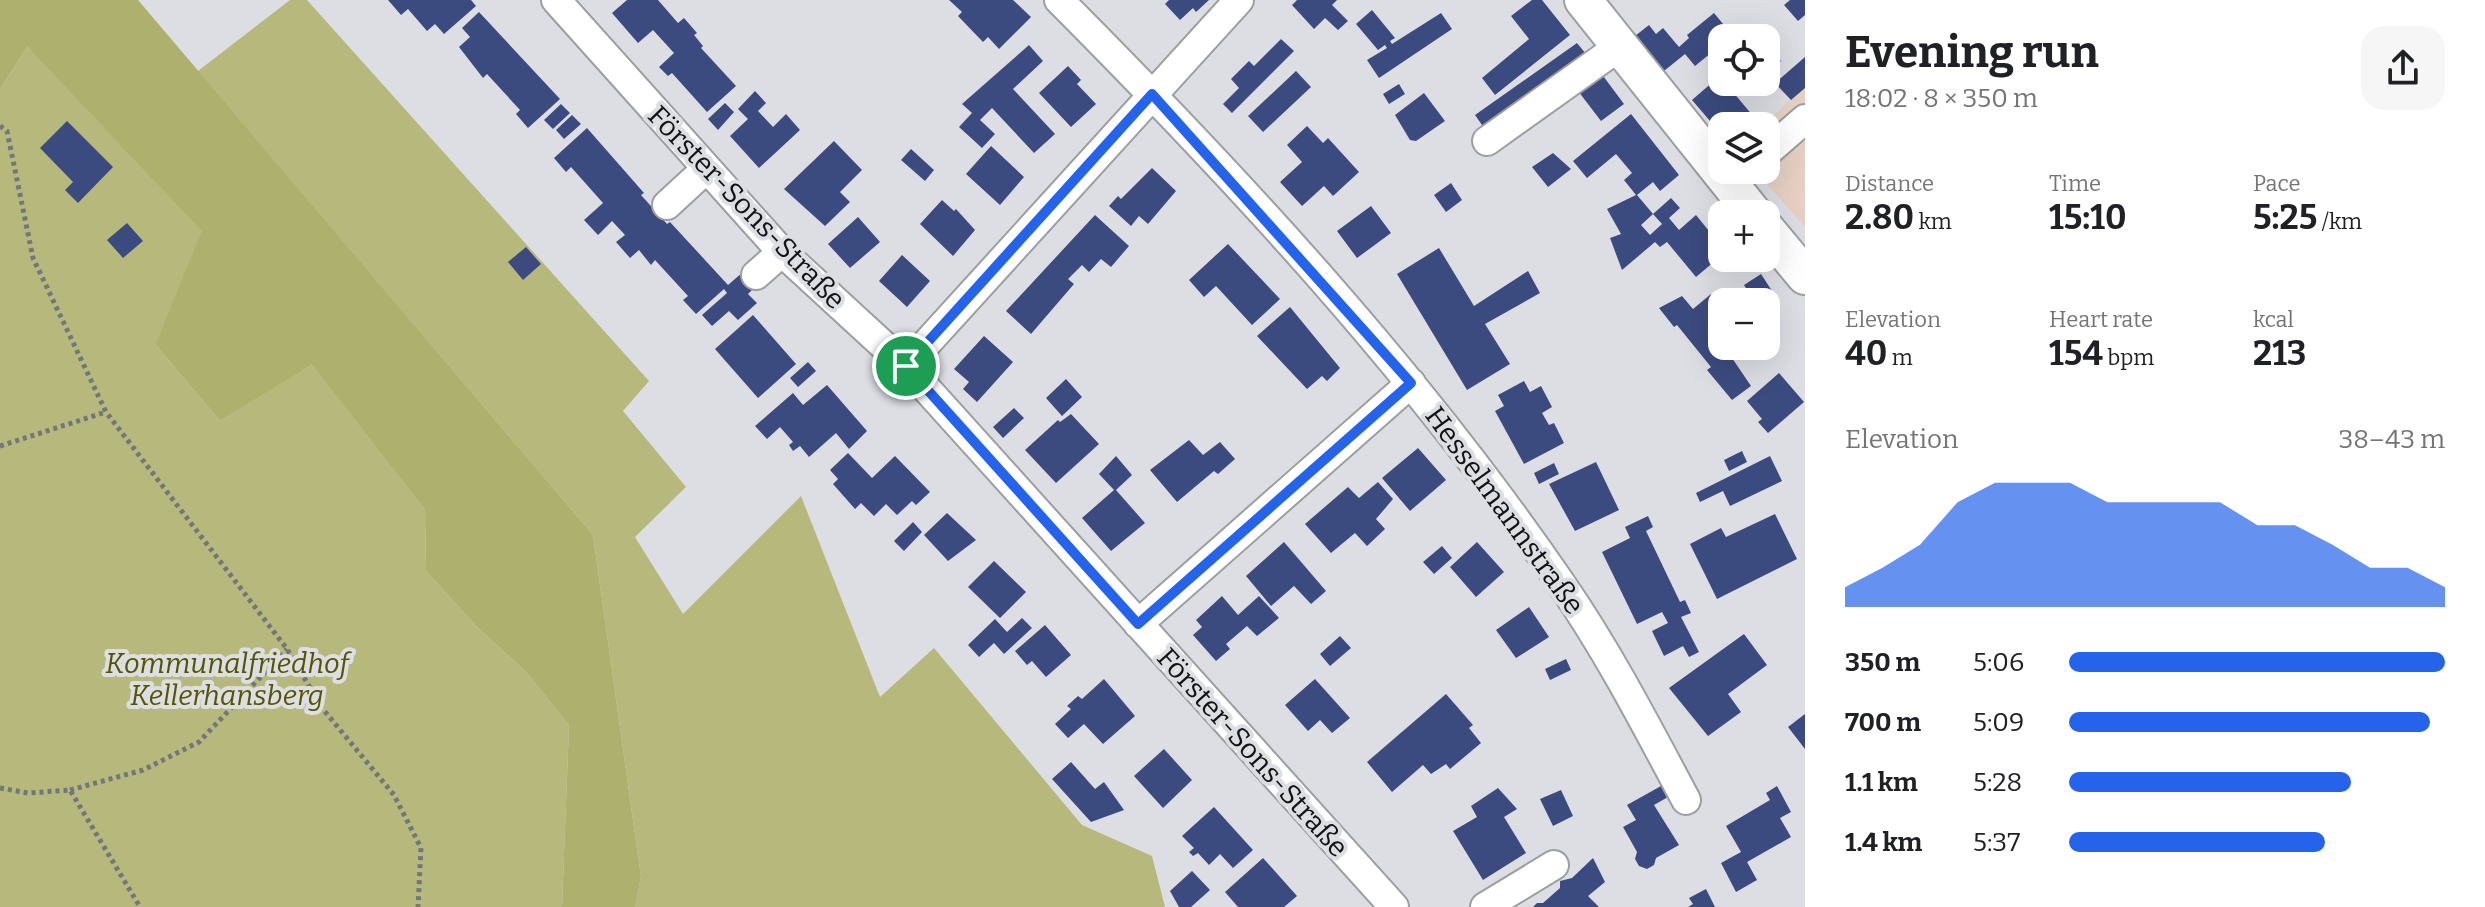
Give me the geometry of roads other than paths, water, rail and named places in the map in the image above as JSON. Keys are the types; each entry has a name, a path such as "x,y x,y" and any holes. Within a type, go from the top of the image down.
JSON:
{"main road":[{"path":"1583,0 1708,144"},
{"path":"1780,246 1805,276"}],"street":[{"name":"Förster-Sons-Straße","path":"556,0 782,252 906,366 1394,907"},
{"name":"Hesselmannstraße","path":"1059,0 1152,94 1411,383 1467,453 1564,588 1606,653 1686,800"},
{"path":"906,366 1239,0"},
{"path":"1487,141 1620,46"},
{"path":"1780,141 1805,119"},
{"path":"667,205 706,169"},
{"path":"756,275 782,252"},
{"path":"1138,624 1411,383"},
{"path":"1485,907 1554,865"}],"park label":[{"name":"Kommunalfriedhof Kellerhansberg","path":"227,679"}]}
